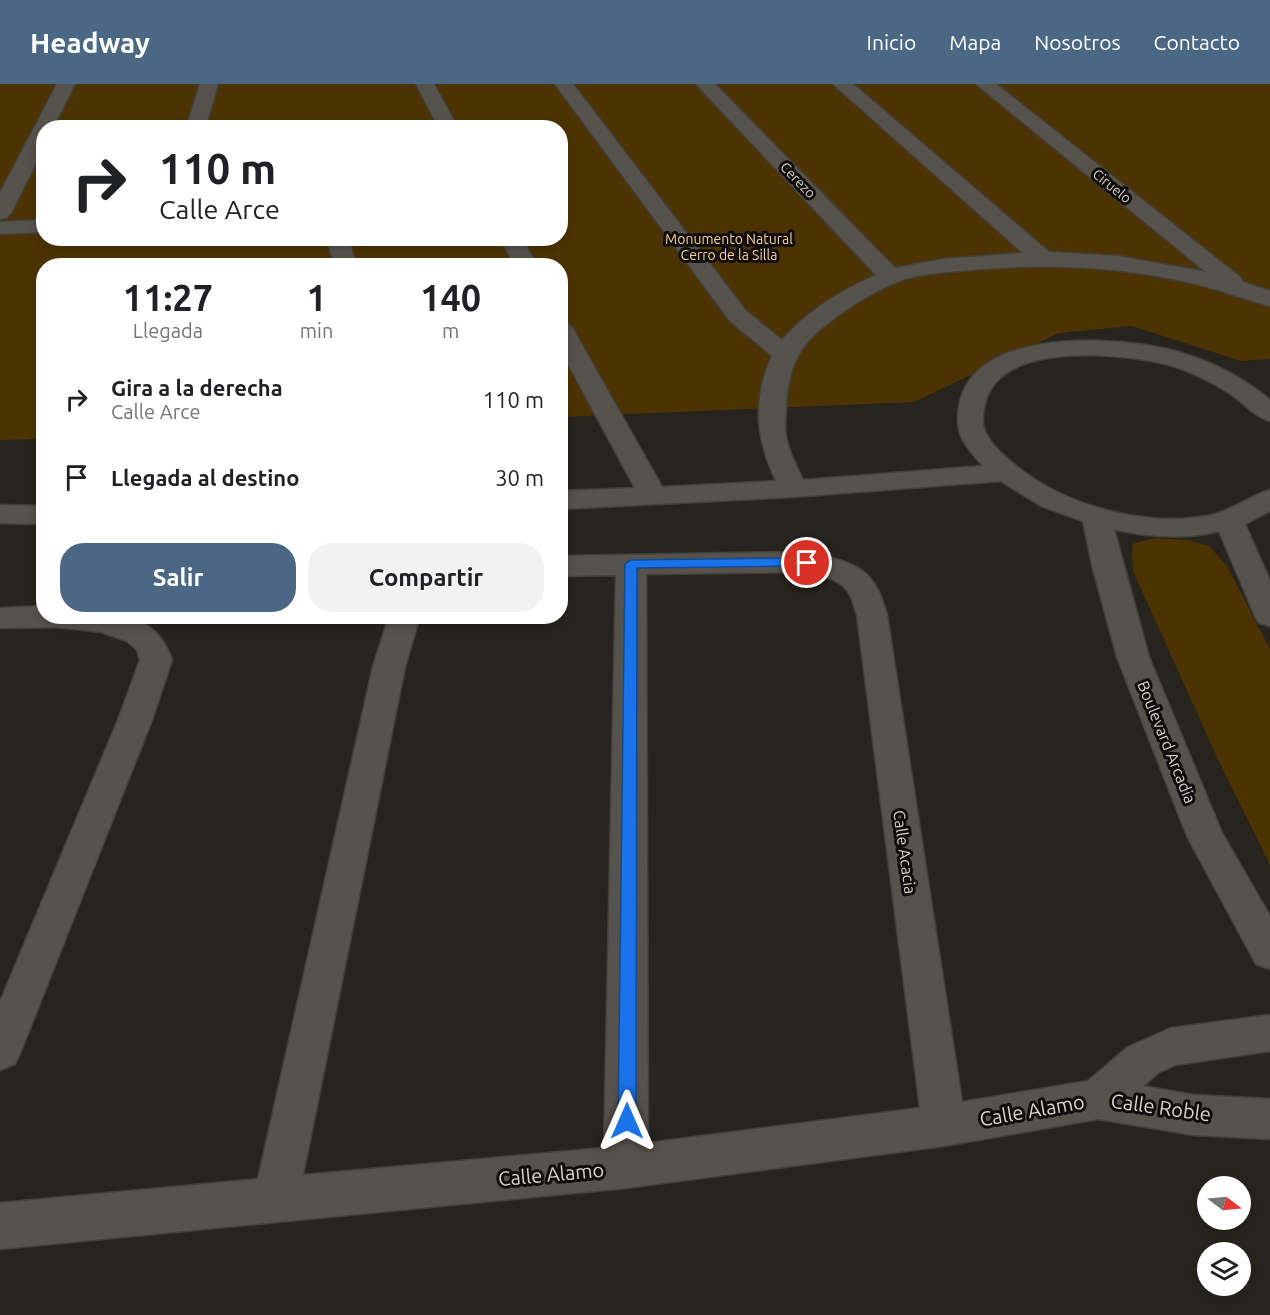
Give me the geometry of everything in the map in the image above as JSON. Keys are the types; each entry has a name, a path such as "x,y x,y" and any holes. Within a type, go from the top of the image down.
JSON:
{"street":[{"path":"48,120 66,84"},
{"path":"198,120 209,84"},
{"path":"425,84 445,120"},
{"path":"564,84 738,316 784,353"},
{"name":"Cerezo","path":"705,84 891,277"},
{"path":"842,84 1042,259"},
{"name":"Ciruelo","path":"985,84 1239,288"},
{"path":"0,213 36,143"},
{"path":"0,228 36,226"},
{"path":"793,489 772,437 774,387 784,353 807,326 850,296 891,277 935,267 989,260 1042,259 1140,266 1196,277 1270,299"},
{"path":"568,343 652,494"},
{"path":"1270,413 1248,393 1213,373 1172,358 1129,348 1086,346 1047,350 1013,360 995,370 987,376 972,396 969,421 980,448 1004,473 1040,496 1097,518 1143,526 1189,526 1229,520 1261,507 1270,499"},
{"path":"568,500 793,489 1004,473"},
{"path":"0,514 36,514"},
{"name":"Boulevard Arcadia","path":"1097,518 1132,657 1205,836 1270,952"},
{"path":"1229,520 1270,616"},
{"name":"Calle Acacia","path":"631,564 794,562 820,565 858,582 866,596 872,615 944,1125"},
{"path":"568,566 631,564 626,1167"},
{"path":"0,618 36,617"},
{"path":"0,1051 135,720 156,660 148,642 132,629 115,624"},
{"path":"276,1199 389,667 402,624"},
{"name":"Calle Roble","path":"1098,1099 1143,1060 1171,1047 1270,1033"},
{"name":"Calle Alamo","path":"0,1226 626,1167 944,1125 1098,1099"},
{"name":"Calle Roble","path":"1098,1099 1194,1115 1270,1119"}],"green space":[{"name":"Monumento Natural Cerro de la Silla","path":"0,84 1270,84 1270,359 1241,361 1132,326 1059,333 914,402 568,417 568,258 36,258 36,439 0,440"},
{"path":"1155,538 1188,540 1209,546 1227,566 1270,649 1270,865 1216,755 1133,571 1132,544"}],"route":[{"path":"627,1121 631,564 807,563"}]}
